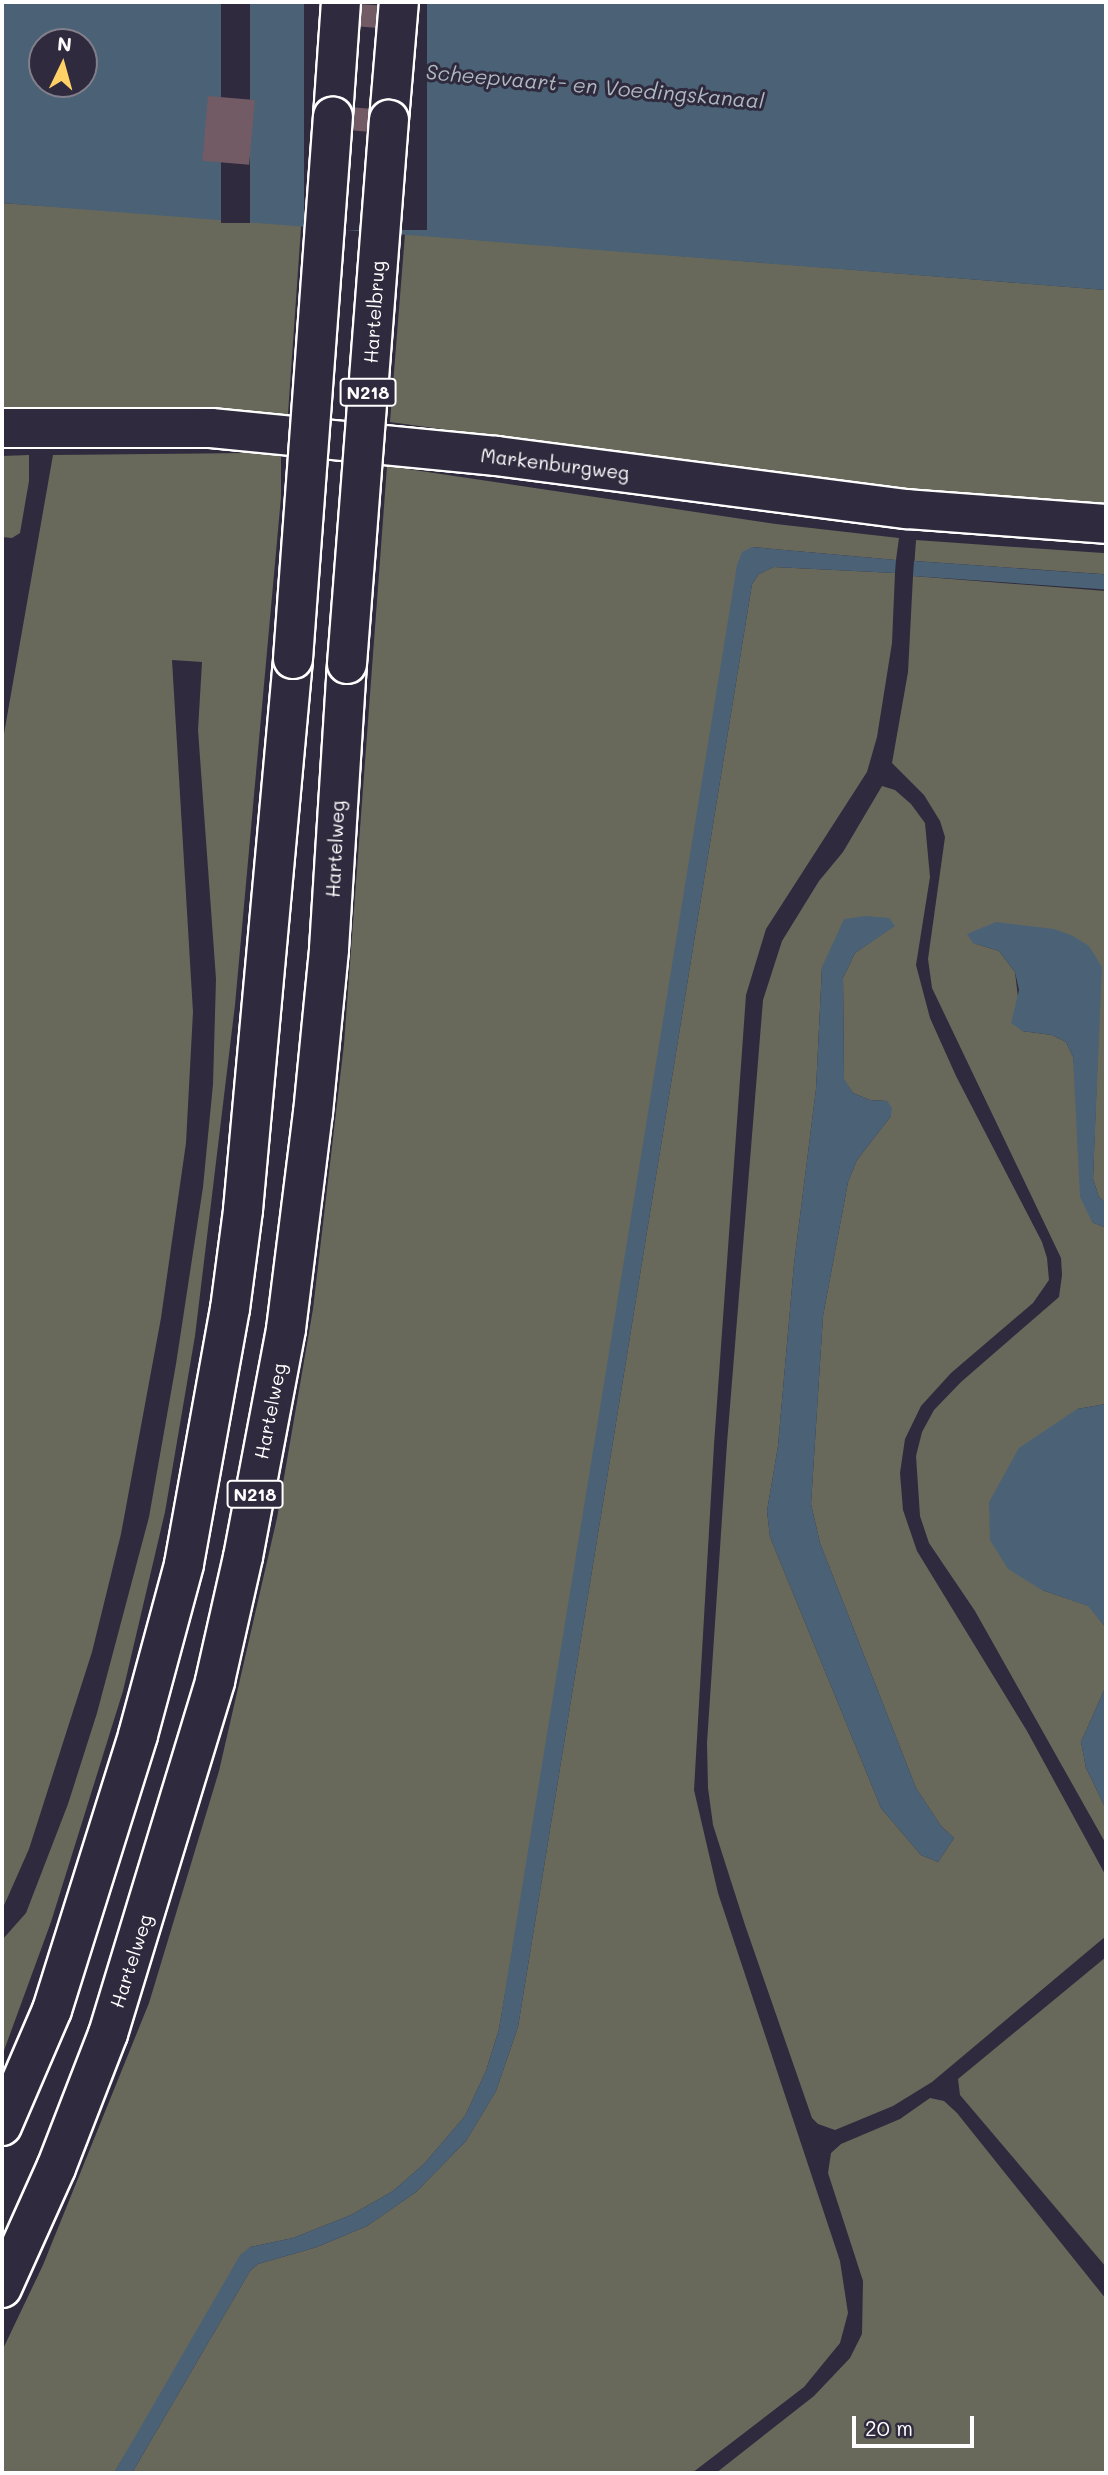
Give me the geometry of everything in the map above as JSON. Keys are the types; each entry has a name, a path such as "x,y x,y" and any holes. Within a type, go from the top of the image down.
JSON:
{"main road":[{"name":"N218","path":"2,2126 52,2010 138,1735 184,1564 230,1309 243,1210 293,659 341,2"},
{"name":"Hartelbrug","path":"347,664 399,2"},
{"name":"Markenburgweg","path":"2,428 211,428 497,456 908,509 1106,524"},
{"name":"Hartelweg","path":"2,2288 55,2168 108,2034 167,1849 215,1681 243,1557 286,1329 313,1113 329,949 347,664"}],"green space":[{"path":"2,203 301,224 287,429 2,410"},
{"path":"405,234 1106,290 1106,507 858,486 390,422"},
{"path":"250,453 281,456 281,497 235,1005 195,1336 165,1512 123,1691 51,1922 2,2056 2,1940 26,1913 68,1804 97,1713 149,1517 203,1187 213,1084 216,979 198,730 202,662 172,660 193,1012 186,1143 161,1318 121,1534 92,1652 29,1849 2,1910 2,745 53,455"},
{"path":"29,455 29,481 20,533 12,538 2,537 2,456"},
{"path":"387,466 776,524 899,538 896,560 752,547 499,2029 486,2071 465,2116 424,2164 393,2191 351,2215 293,2238 250,2247 114,2473 2,2473 2,2351 43,2265 149,2003 219,1771 277,1518 313,1309 344,1044"},
{"path":"916,540 1106,553 1105,574 915,561"},
{"path":"774,567 895,573 892,643 877,737 867,772 766,929 746,995 714,1445 694,1790 718,1893 840,2261 848,2313 840,2343 804,2387 692,2473 132,2473 250,2271 258,2264 317,2247 367,2226 416,2192 466,2141 496,2091 518,2027 752,584 759,574"},
{"path":"913,576 1106,591 1106,1203 1099,1197 1093,1179 1101,967 973,943 999,951 1015,972 1022,1031 1052,1035 1066,1042 1073,1057 1092,1222 1106,1228 1106,1404 1077,1409 1042,1590 1089,1606 1106,1628 1106,1686 1081,1742 1086,1768 1106,1809 1106,1844 975,1611 929,1543 920,1516 916,1456 922,1432 934,1410 961,1382 1059,1297 1062,1275 1061,1258 932,988 928,959 945,837 940,821 924,795 892,763 908,672"},
{"path":"882,786 895,790 911,804 925,823 930,877 916,965 930,1018 956,1076 1042,1242 1047,1258 1049,1280 1033,1303 951,1373 921,1406 905,1439 900,1473 903,1510 917,1551 1027,1731 1106,1876 1106,1936 932,2082 893,2106 835,2130 818,2124 812,2118 745,1925 713,1825 708,1788 707,1743 727,1443 763,1000 782,941 819,881 843,852","holes":["894,926 855,953 843,978 844,1080 853,1093 870,1100 887,1101 891,1116 857,1160 848,1182 823,1316 811,1504 820,1543 916,1788 941,1826 954,1838 938,1862 921,1855 881,1808 770,1537 767,1511 778,1446 794,1264 816,1089 822,967"]},
{"path":"1106,1957 1106,2267 960,2095 958,2079"},
{"path":"930,2098 944,2101 957,2113 1106,2299 1106,2473 716,2473 814,2396 850,2358 862,2334 863,2281 828,2173 831,2153 841,2144 900,2119"}],"water":[{"name":"Scheepvaart- en Voedingskanaal","path":"2,2 1106,2 1106,290 2,203"},
{"path":"752,547 896,560 895,573 774,567 759,574 752,584 518,2027 496,2091 466,2141 416,2192 367,2226 317,2247 258,2264 250,2271 132,2473 114,2473 240,2255 250,2247 293,2238 351,2215 393,2191 424,2164 465,2116 486,2071 499,2029 737,565 742,552"},
{"path":"914,561 1106,574 1105,589 913,576"},
{"path":"866,916 889,918 895,926 855,953 843,978 844,1079 853,1093 870,1100 887,1101 892,1108 891,1116 857,1160 848,1182 823,1316 811,1504 820,1543 916,1788 941,1826 954,1838 938,1862 921,1855 881,1808 770,1537 767,1511 778,1446 794,1264 816,1089 822,967 844,919"},
{"path":"996,922 1054,929 1073,936 1089,946 1102,967 1093,1179 1099,1197 1106,1203 1106,1228 1092,1222 1080,1197 1073,1057 1066,1042 1052,1035 1022,1031 1011,1023 1019,990 1015,972 999,951 973,943 967,934"},
{"path":"1106,1404 1106,1628 1088,1606 1042,1590 1008,1569 990,1540 989,1502 1019,1448 1077,1409"},
{"path":"1106,1686 1106,1809 1086,1768 1081,1742"}],"pier":[{"path":"221,2 250,2 250,223 221,223"},
{"path":"304,2 427,2 427,230 304,230"}],"building":[{"path":"332,2 413,8 411,31 321,23"},
{"path":"208,96 255,100 249,165 202,161"},
{"path":"315,104 405,112 403,135 313,127"}]}
